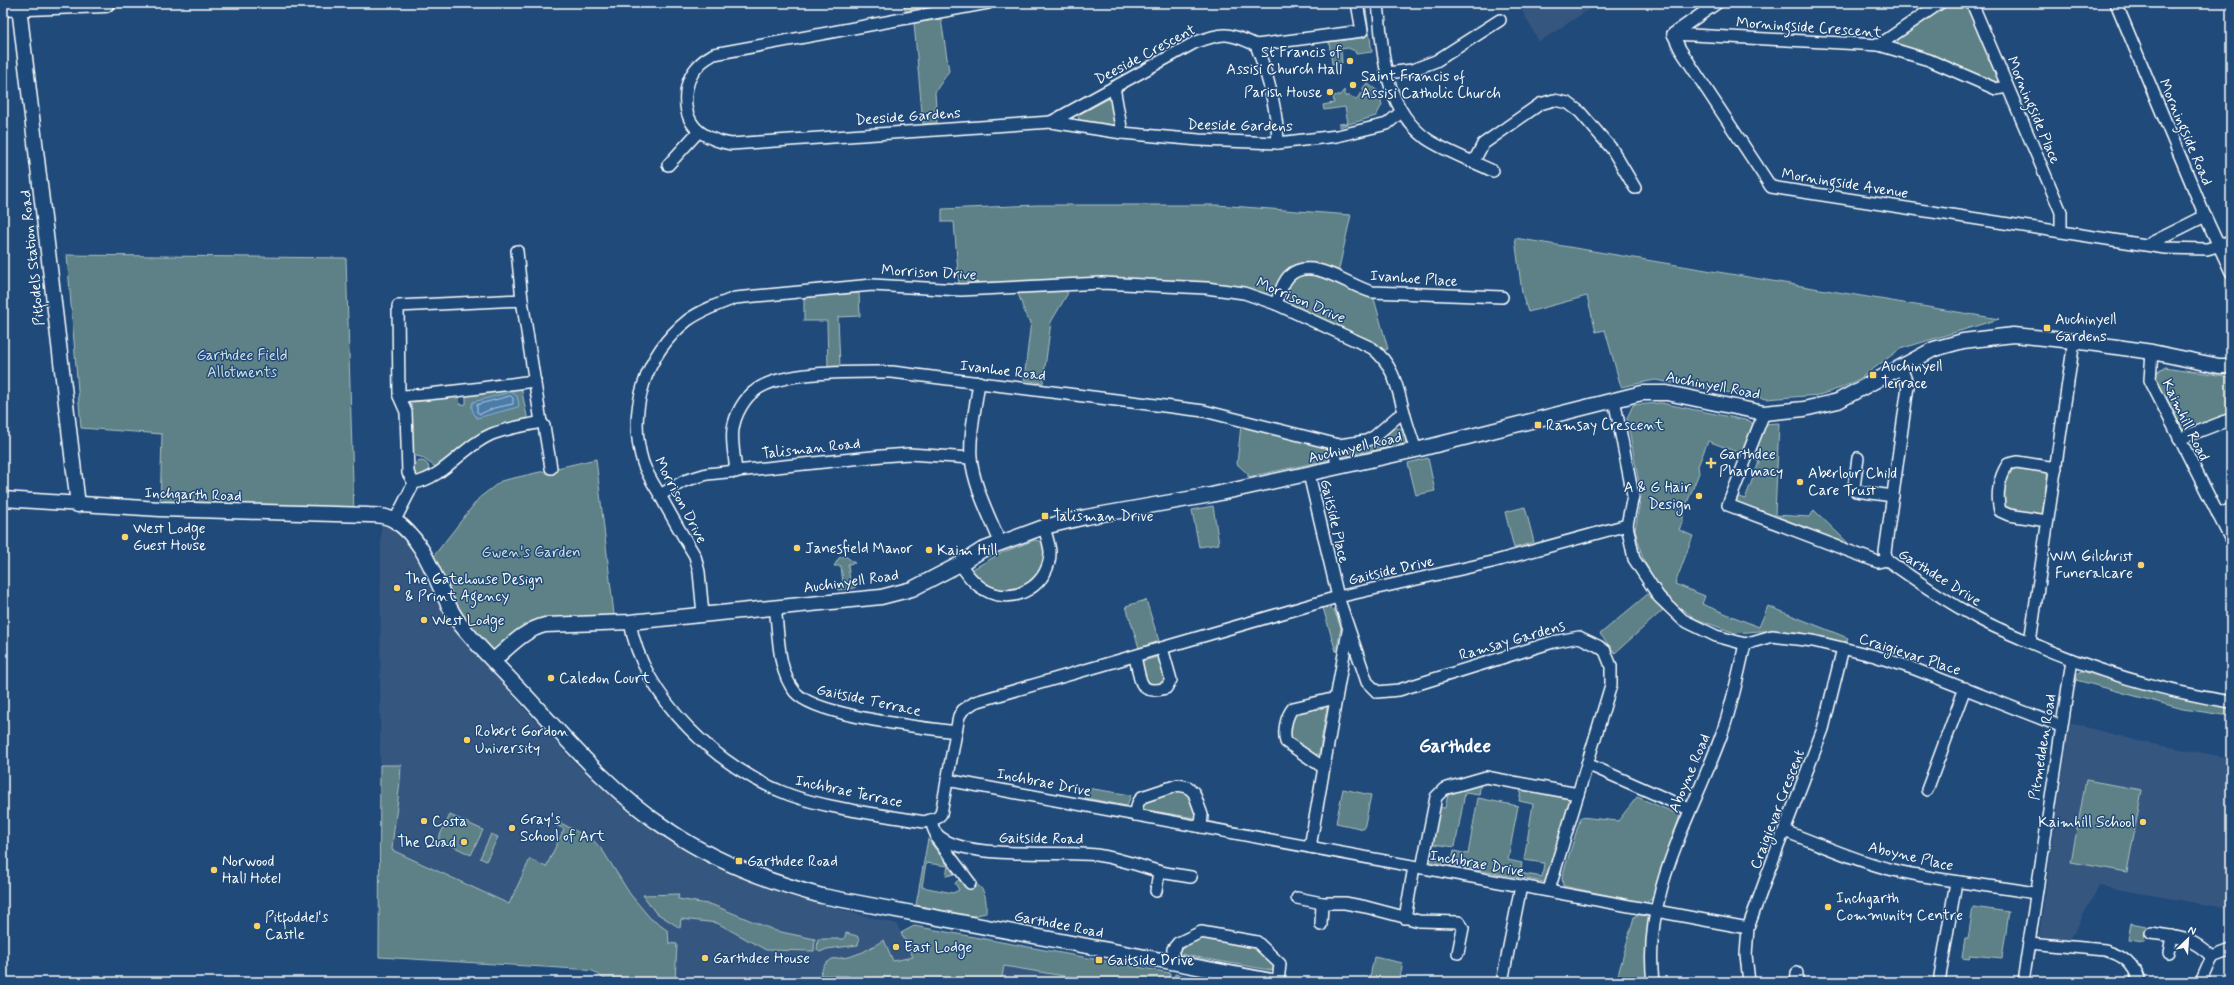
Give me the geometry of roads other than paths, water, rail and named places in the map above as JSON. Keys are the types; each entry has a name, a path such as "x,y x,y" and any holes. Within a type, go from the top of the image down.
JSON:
{"main road":[{"path":"11,7 105,3"}],"street":[{"name":"Deeside Gardens","path":"988,3 714,54 699,65 688,80 685,96 688,116 699,131 714,140 731,144 1051,122 1122,133 1200,140 1278,143 1337,136 1386,124 1401,112"},
{"path":"1278,143 1277,116 1272,92 1256,45 1362,31 1357,3"},
{"path":"1378,3 1389,85 1401,112 1427,139 1474,161 1493,172"},
{"path":"1673,34 1718,3"},
{"path":"1879,45 1940,3"},
{"name":"Morningside Place","path":"1972,3 2062,212 2061,230"},
{"name":"Morningside Road","path":"2116,3 2205,216 2231,272"},
{"name":"Pitfodels Station Road","path":"11,7 46,230 78,505"},
{"path":"1387,73 1412,70 1436,61 1500,20"},
{"name":"Deeside Crescent","path":"1051,122 1194,43 1218,34 1235,35 1256,45"},
{"name":"Morningside Crescent","path":"1673,34 1879,45 1936,62 1996,89 2007,87"},
{"name":"Morningside Avenue","path":"1673,34 1684,55 1771,187 2061,230 2149,244 2165,248 2207,249 2231,242"},
{"path":"1114,87 1122,133"},
{"path":"1474,161 1484,144 1540,104 1554,100 1568,103 1580,112 1612,149 1635,188"},
{"path":"668,165 699,131"},
{"path":"2149,244 2205,216"},
{"path":"518,252 522,300 541,422 544,426 551,468"},
{"name":"Ivanhoe Place","path":"1276,304 1289,276 1300,269 1312,268 1322,270 1360,289 1372,292 1502,297"},
{"name":"Morrison Drive","path":"703,614 699,572 695,556 647,473 638,439 639,399 644,381 653,360 674,333 689,320 714,305 735,298 872,285 961,290 1102,283 1228,290 1276,304 1372,348 1380,355 1395,377 1404,414 1416,450"},
{"path":"414,483 408,473 406,412 399,396 398,306 522,300"},
{"name":"Auchinyell Road","path":"494,660 534,628 545,625 630,622 880,597 912,589 960,564 982,550 1000,542 1044,527 1086,517 1211,495 1337,468 1416,450 1614,399 1654,392 1764,413 1804,409 1838,401 1934,349 1963,341 2013,335 2074,341 2152,352 2219,366 2231,366"},
{"path":"2030,642 2074,341"},
{"name":"Kaimhill Road","path":"2152,352 2150,380 2218,515 2230,535"},
{"path":"1887,560 1885,552 1908,386 1901,366"},
{"name":"Ivanhoe Road","path":"736,472 733,430 736,416 750,395 768,382 805,376 884,372 979,382 1204,411 1334,444 1366,441 1375,436 1397,417 1404,414"},
{"path":"399,396 449,393 472,388 535,381"},
{"path":"979,382 971,458 976,481 1000,542"},
{"path":"1614,399 1633,496 1633,503 1627,525 1634,558 1658,597 1668,608 1683,620 1703,631 1745,644"},
{"name":"Garthdee Drive","path":"1764,413 1728,505 1878,562 1887,560 1922,585 1979,619 2072,660 2139,683 2186,694 2231,702"},
{"path":"2179,439 2231,419"},
{"path":"388,518 414,483 426,481 459,458 467,449 492,434 541,422"},
{"path":"1334,444 1337,468"},
{"name":"Talisman Road","path":"660,495 684,481 706,474 909,454 971,458"},
{"path":"1858,458 1854,487 1856,491 1893,496"},
{"path":"2047,520 2009,515 2000,511 1998,501 2001,473 2008,464 2017,462 2056,468"},
{"name":"Gaitside Place","path":"1309,474 1338,597"},
{"name":"Inchgarth Road","path":"3,500 78,505 388,518"},
{"path":"2218,515 2231,509"},
{"name":"Garthdee Road","path":"388,518 413,538 429,562 452,615 567,741 623,794 670,832 733,865 768,880 822,896 1172,963 1245,979 1277,982 1280,964 1254,941 1201,932 1178,943 1173,949 1172,963"},
{"name":"Gaitside Drive","path":"931,820 941,814 956,732 963,710 975,702 1338,597 1492,562 1627,525"},
{"path":"960,564 973,582 986,591 1004,596 1018,595 1036,586 1043,576 1049,558 1048,542 1044,527"},
{"name":"Ramsay Gardens","path":"1338,597 1367,682 1378,692 1399,690 1554,642 1579,637 1598,646 1604,651 1611,666 1611,685 1549,890"},
{"name":"Gaitside Terrace","path":"775,607 783,669 795,691 803,700 856,716 956,732"},
{"name":"Inchbrae Terrace","path":"630,622 634,642 642,665 656,687 683,721 699,737 740,770 765,784 798,797 924,822 931,820"},
{"path":"1310,847 1348,630"},
{"name":"Craigievar Place","path":"1745,644 1772,636 1814,641 1843,648 1912,668 2060,726"},
{"name":"Aboyne Road","path":"1653,982 1651,948 1655,912 1666,870 1689,809 1721,736 1745,644"},
{"path":"1135,656 1143,685 1147,690 1152,692 1166,688 1170,684 1171,680 1162,648"},
{"name":"Craigievar Crescent","path":"1749,982 1746,957 1748,928 1823,729 1843,648"},
{"name":"Pitmedden Road","path":"2023,982 2060,726 2072,660"},
{"path":"1928,790 1965,688"},
{"path":"1324,768 1286,742 1284,737 1288,714 1293,708 1336,698"},
{"path":"1588,764 1689,809"},
{"path":"1405,918 1436,797 1444,789 1486,777 1578,794"},
{"name":"Inchbrae Drive","path":"947,780 1549,890 1655,912 1748,928"},
{"path":"1135,815 1138,802 1142,798 1178,785 1188,787 1194,793 1202,815 1200,827"},
{"path":"931,820 937,839 970,883"},
{"name":"Aboyne Place","path":"1784,831 1865,862 1893,870 1956,882 2035,893"},
{"name":"Gaitside Road","path":"935,832 949,842 998,853 1061,852 1096,855 1126,860 1159,872 1191,877"},
{"path":"1156,891 1159,872"},
{"path":"1940,976 1956,882"},
{"path":"1502,982 1521,886"},
{"path":"1297,898 1322,903 1345,903 1419,921 1459,922 1463,928 1458,953"},
{"path":"1320,925 1322,903"},
{"path":"2152,933 2187,938 2200,945 2212,957"},
{"path":"2169,953 2172,936"},
{"path":"2029,943 2105,950 2116,953 2126,958 2131,964 2139,982"},
{"path":"2202,982 2212,957 2231,950"}],"water":[{"path":"511,392 517,396 518,407 477,418 474,414 472,408 473,402"}],"place":[{"name":"St Francis of Assisi Church Hall","path":"1350,61"},
{"name":"Saint Francis of Assisi Catholic Church","path":"1353,85"},
{"name":"Parish House","path":"1330,92"},
{"name":"Auchinyell Gardens","path":"2047,328"},
{"name":"Auchinyell Terrace","path":"1873,375"},
{"name":"Ramsay Crescent","path":"1538,425"},
{"name":"Garthdee Pharmacy","path":"1711,463"},
{"name":"Aberlour Child Care Trust","path":"1800,482"},
{"name":"A & G Hair Design","path":"1699,496"},
{"name":"Talisman Drive","path":"1045,516"},
{"name":"West Lodge Guest House","path":"125,537"},
{"name":"Janesfield Manor","path":"797,548"},
{"name":"Kaim Hill","path":"929,550"},
{"name":"WM Gilchrist Funeralcare","path":"2141,565"},
{"name":"The Gatehouse Design & Print Agency","path":"397,588"},
{"name":"West Lodge","path":"424,620"},
{"name":"Caledon Court","path":"551,678"},
{"name":"Robert Gordon University","path":"467,740"},
{"name":"Costa","path":"424,821"},
{"name":"Kaimhill School","path":"2143,822"},
{"name":"Gray's School of Art","path":"512,828"},
{"name":"The Quad","path":"464,842"},
{"name":"Garthdee Road","path":"739,861"},
{"name":"Norwood Hall Hotel","path":"214,870"},
{"name":"Inchgarth Community Centre","path":"1828,907"},
{"name":"Pitfoddel's Castle","path":"257,926"},
{"name":"East Lodge","path":"896,947"},
{"name":"Garthdee House","path":"705,958"},
{"name":"Gaitside Drive","path":"1099,960"}],"district":[{"name":"Garthdee","path":"1455,745"}],"park label":[{"name":"Garthdee Field Allotments","path":"242,364"},
{"name":"Gwen's Garden","path":"531,552"}]}
